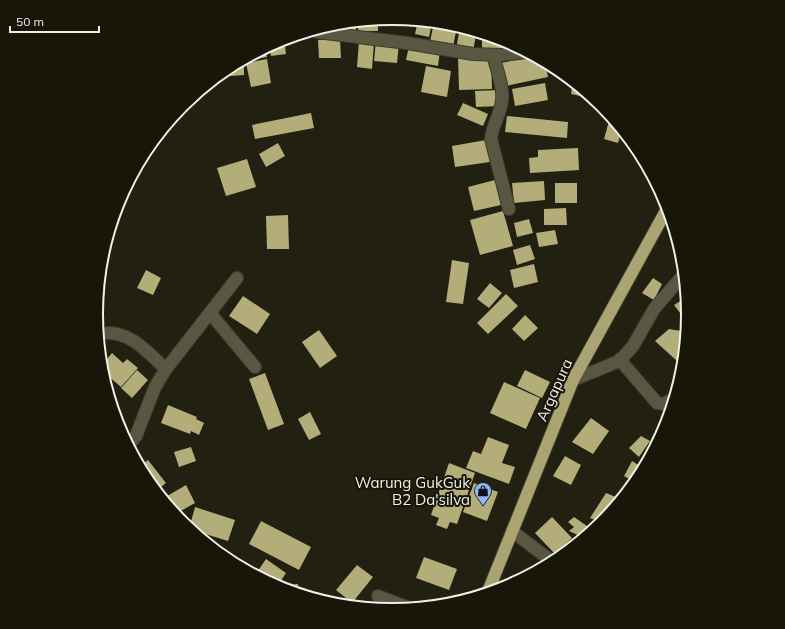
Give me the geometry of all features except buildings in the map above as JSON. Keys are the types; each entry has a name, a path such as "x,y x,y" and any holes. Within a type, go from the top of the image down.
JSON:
{"highway":[{"name":"Argapura","path":"490,588 573,380 664,214"}],"street":[{"path":"326,33 407,43 473,54 493,55 516,53"},
{"path":"493,55 502,92 502,100 492,131 491,139 509,209"},
{"path":"132,441 136,436 155,387 172,359 237,278"},
{"path":"573,380 620,360 633,346 654,309 680,279"},
{"path":"210,313 255,366"},
{"path":"108,333 116,333 130,338 166,370"},
{"path":"620,360 657,403 664,404 669,402"},
{"path":"512,531 548,558"},
{"path":"378,596 398,604"}],"place":[{"name":"Warung GukGuk B2 Da'silva","path":"483,506"}]}
